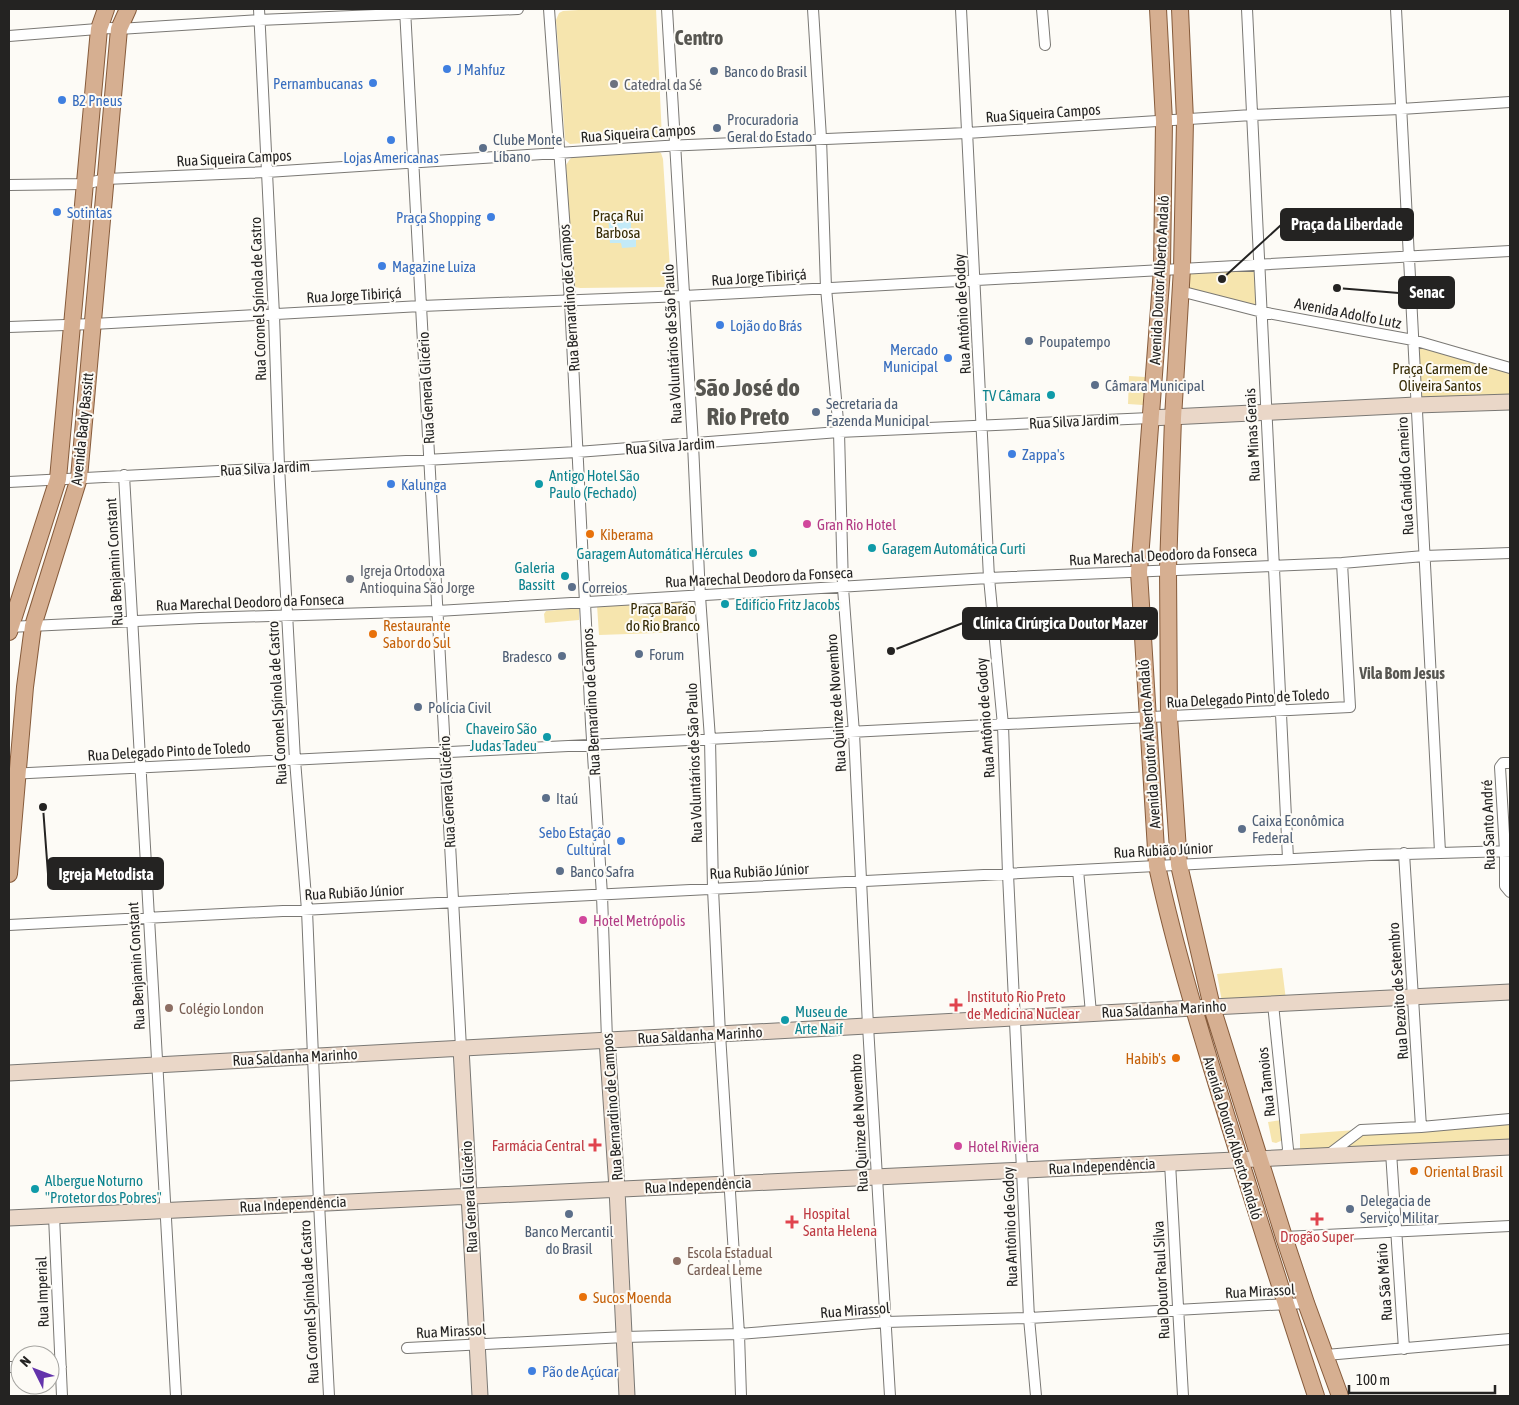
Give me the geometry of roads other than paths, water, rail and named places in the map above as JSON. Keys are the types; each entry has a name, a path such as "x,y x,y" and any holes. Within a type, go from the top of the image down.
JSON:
{"main road":[{"name":"Avenida Bady Bassitt","path":"9,632 9,627 58,480 99,29 106,9"},
{"name":"Avenida Bady Bassitt","path":"9,874 14,774 33,626 79,478 119,29 128,9"},
{"name":"Avenida Doutor Alberto Andaló","path":"1158,9 1164,120 1162,269 1139,572 1156,866 1192,1008 1316,1396"},
{"name":"Avenida Doutor Alberto Andaló","path":"1180,9 1185,120 1182,268 1173,418 1168,569 1169,717 1179,865 1212,1006 1284,1236 1340,1396"}],"street":[{"name":"Rua Coronel Spínola de Castro","path":"259,9 274,315 279,466 295,760 307,910 319,1202 330,1396"},
{"path":"9,36 405,11 518,9"},
{"name":"Rua Bernardino de Campos","path":"549,9 570,301 627,1396"},
{"name":"Rua Voluntários de São Paulo","path":"667,9 693,444 700,596 710,740 713,889 741,1396"},
{"name":"Rua Quinze de Novembro","path":"814,9 826,288 839,432 843,588 854,733 868,1026 890,1396"},
{"name":"Rua Antônio de Godoy","path":"961,9 989,578 1003,725 1008,874 1029,1318 1036,1396"},
{"path":"1042,9 1045,45"},
{"name":"Rua Minas Gerais","path":"1247,9 1288,859"},
{"name":"Rua Cândido Carneiro","path":"1396,9 1440,852"},
{"name":"Rua General Glicério","path":"405,11 480,1396"},
{"name":"Rua Siqueira Campos","path":"9,185 84,184 106,179 267,172 675,145 967,133 1164,120 1510,102"},
{"name":"Rua Jorge Tibiriçá","path":"9,327 274,315 421,306 684,296 1510,251"},
{"name":"Avenida Adolfo Lutz","path":"1180,292 1262,312 1413,340 1510,368"},
{"name":"Rua Silva Jardim","path":"9,482 279,466 430,461 693,444 839,432 1510,402"},
{"name":"Rua Benjamin Constant","path":"124,475 176,1396"},
{"name":"Rua Marechal Deodoro da Fonseca","path":"9,627 437,611 989,578 1342,563 1424,556 1510,553"},
{"name":"Rua Delegado Pinto de Toledo","path":"14,774 1350,707 1342,563"},
{"name":"Rua Santo André","path":"1510,763 1503,763 1500,767 1506,803 1508,851 1505,886 1510,892"},
{"name":"Rua Rubião Júnior","path":"9,925 1288,859 1508,851"},
{"name":"Rua Dezoito de Setembro","path":"1404,854 1421,1127"},
{"path":"1078,870 1091,1013"},
{"name":"Rua Saldanha Marinho","path":"9,1073 1212,1006 1510,992"},
{"name":"Rua Tamoios","path":"1273,1004 1288,1150 1286,1157"},
{"path":"1327,1156 1361,1130 1510,1119"},
{"name":"Rua Independência","path":"9,1218 1170,1163 1240,1158 1259,1159 1510,1147"},
{"name":"Rua São Mário","path":"1391,1152 1404,1349"},
{"name":"Rua Doutor Raul Silva","path":"1170,1163 1183,1396"},
{"name":"Rua Imperial","path":"54,1216 55,1345"},
{"path":"1284,1236 1510,1226"},
{"name":"Rua Mirassol","path":"407,1348 625,1337 739,1334 886,1322 1029,1318 1306,1303"},
{"path":"1326,1355 1510,1339"}],"water":[{"path":"608,213 631,213 631,235 636,235 636,247 622,248 621,243 610,243"}],"place":[{"name":"J Mahfuz","path":"447,69"},
{"name":"Banco do Brasil","path":"714,71"},
{"name":"Pernambucanas","path":"373,83"},
{"name":"Catedral da Sé","path":"614,84"},
{"name":"B2 Pneus","path":"62,100"},
{"name":"Procuradoria Geral do Estado","path":"717,128"},
{"name":"Lojas Americanas","path":"391,140"},
{"name":"Clube Monte Líbano","path":"483,148"},
{"name":"Sotintas","path":"57,212"},
{"name":"Praça Shopping","path":"491,217"},
{"name":"Magazine Luiza","path":"382,266"},
{"name":"Praça da Liberdade","path":"1222,279"},
{"name":"Senac","path":"1337,288"},
{"name":"Lojão do Brás","path":"720,325"},
{"name":"Poupatempo","path":"1029,341"},
{"name":"Mercado Municipal","path":"948,358"},
{"name":"Câmara Municipal","path":"1095,385"},
{"name":"TV Câmara","path":"1051,395"},
{"name":"Secretaria da Fazenda Municipal","path":"816,412"},
{"name":"Zappa's","path":"1012,454"},
{"name":"Kalunga","path":"391,484"},
{"name":"Antigo Hotel São Paulo (Fechado)","path":"539,484"},
{"name":"Gran Rio Hotel","path":"807,524"},
{"name":"Kiberama","path":"590,534"},
{"name":"Garagem Automática Curti","path":"872,548"},
{"name":"Garagem Automática Hércules","path":"753,553"},
{"name":"Galeria Bassitt","path":"565,576"},
{"name":"Igreja Ortodoxa Antioquina São Jorge","path":"350,579"},
{"name":"Correios","path":"572,587"},
{"name":"Edifício Fritz Jacobs","path":"725,604"},
{"name":"Restaurante Sabor do Sul","path":"373,634"},
{"name":"Clínica Cirúrgica Doutor Mazer","path":"891,651"},
{"name":"Forum","path":"639,654"},
{"name":"Bradesco","path":"562,656"},
{"name":"Polícia Civil","path":"418,707"},
{"name":"Chaveiro São Judas Tadeu","path":"547,737"},
{"name":"Itaú","path":"546,798"},
{"name":"Igreja Metodista","path":"43,807"},
{"name":"Caixa Econômica Federal","path":"1242,829"},
{"name":"Sebo Estação Cultural","path":"621,841"},
{"name":"Banco Safra","path":"560,871"},
{"name":"Hotel Metrópolis","path":"583,920"},
{"name":"Instituto Rio Preto de Medicina Nuclear","path":"956,1005"},
{"name":"Colégio London","path":"169,1008"},
{"name":"Museu de Arte Naif","path":"785,1020"},
{"name":"Habib's","path":"1176,1058"},
{"name":"Farmácia Central","path":"595,1145"},
{"name":"Hotel Riviera","path":"958,1146"},
{"name":"Oriental Brasil","path":"1414,1171"},
{"name":"Albergue Noturno \"Protetor dos Pobres\"","path":"35,1189"},
{"name":"Delegacia de Serviço Militar","path":"1350,1209"},
{"name":"Banco Mercantil do Brasil","path":"569,1214"},
{"name":"Drogão Super","path":"1317,1219"},
{"name":"Hospital Santa Helena","path":"792,1222"},
{"name":"Escola Estadual Cardeal Leme","path":"677,1261"},
{"name":"Sucos Moenda","path":"583,1297"},
{"name":"Pão de Açúcar","path":"532,1371"}],"district":[{"name":"Centro","path":"699,37"},
{"name":"São José do Rio Preto","path":"748,402"},
{"name":"Vila Bom Jesus","path":"1402,673"}],"park label":[{"name":"Praça Rui Barbosa","path":"618,224"},
{"name":"Praça Carmem de Oliveira Santos","path":"1440,376"},
{"name":"Praça Barão do Rio Branco","path":"663,616"}]}
